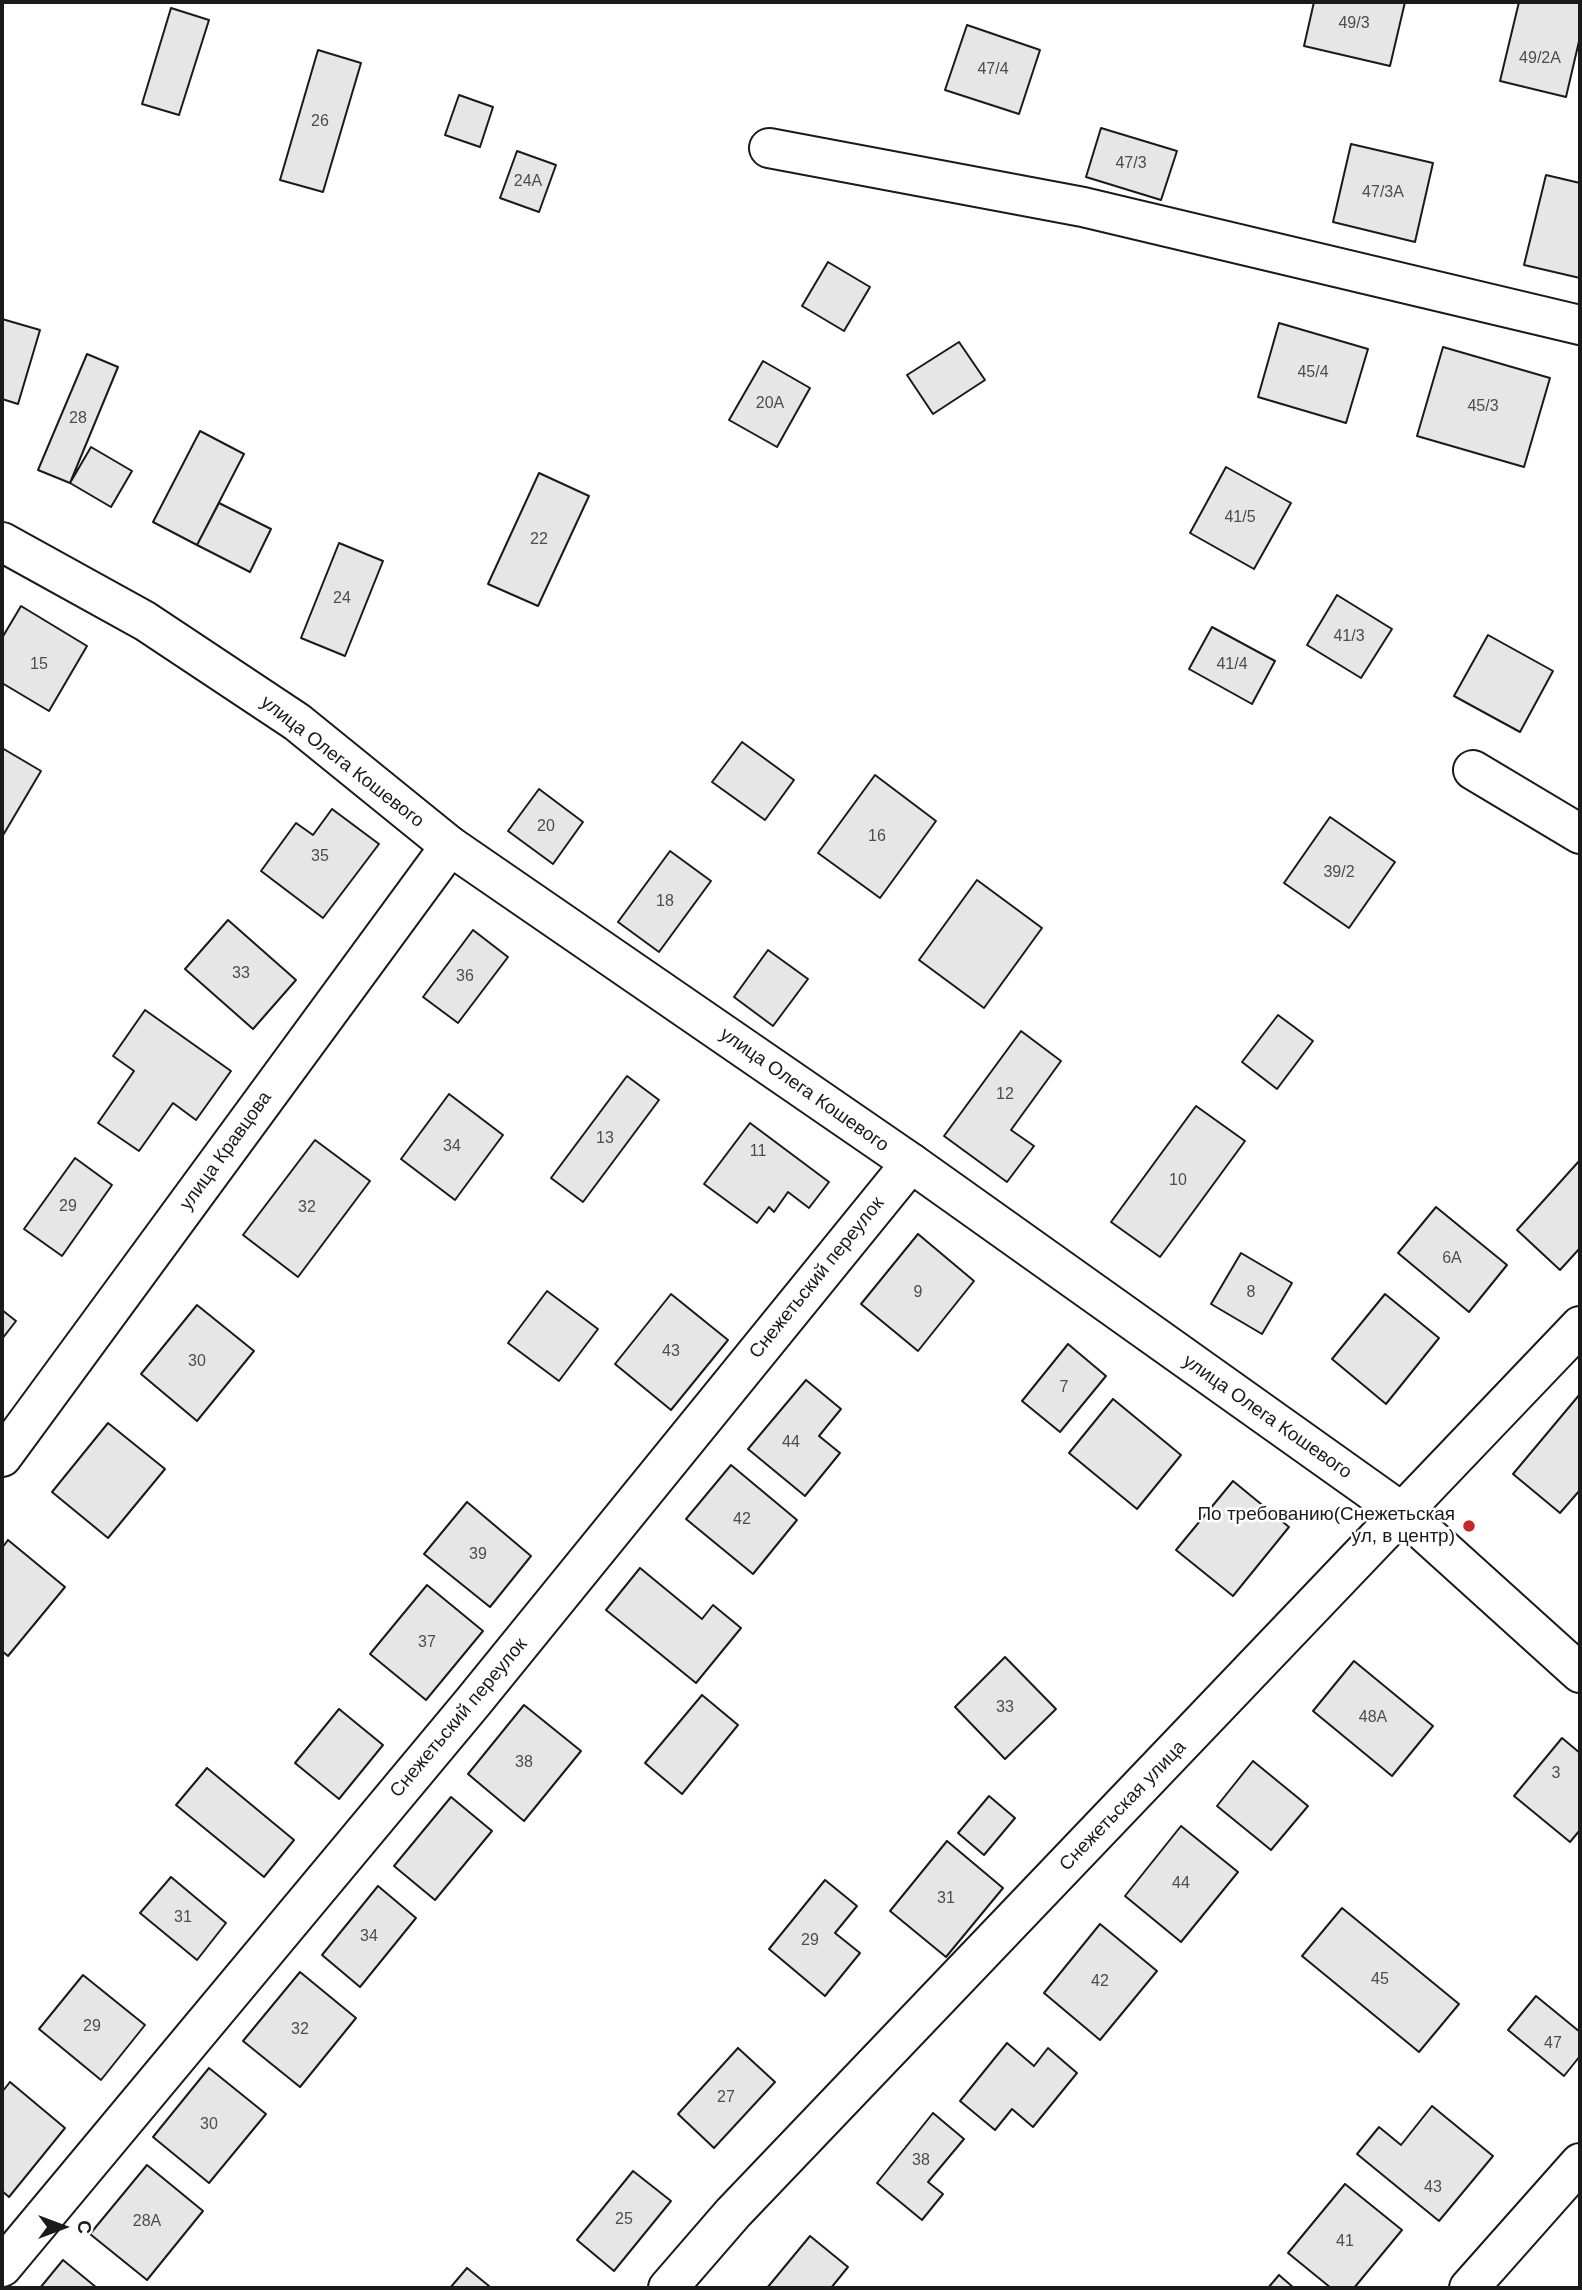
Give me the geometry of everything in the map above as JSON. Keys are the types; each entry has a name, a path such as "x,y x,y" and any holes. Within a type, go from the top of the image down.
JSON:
{"street":[{"path":"769,148 1083,207 1580,325"},
{"name":"улица Олега Кошевого","path":"2,542 145,621 297,722 450,846 911,1163 1403,1513 1580,1674"},
{"path":"1473,769 1580,834"},
{"name":"улица Кравцова","path":"2,1457 450,846"},
{"name":"Снежетьский переулок","path":"2,2267 473,1702 911,1163"},
{"name":"Снежетьская улица","path":"668,2288 733,2213 1580,1326"},
{"path":"1469,2288 1580,2163"}],"building":[{"path":"1314,2 1405,2 1390,66 1304,46"},
{"path":"1519,2 1580,2 1580,37 1566,97 1500,81"},
{"path":"171,8 209,20 179,115 142,104"},
{"path":"967,25 1040,50 1019,114 945,90"},
{"path":"318,50 361,63 323,192 280,180"},
{"path":"459,95 493,107 480,147 445,135"},
{"path":"1101,128 1177,151 1161,200 1086,177"},
{"path":"1351,144 1433,163 1415,242 1333,222"},
{"path":"517,151 556,165 539,212 500,198"},
{"path":"1546,175 1580,183 1580,278 1524,265"},
{"path":"828,262 870,287 844,331 802,306"},
{"path":"2,319 40,330 18,404 2,399"},
{"path":"1279,323 1368,349 1346,423 1258,397"},
{"path":"959,342 985,380 933,414 907,375"},
{"path":"1443,347 1550,378 1524,467 1417,436"},
{"path":"87,354 118,367 70,483 38,470"},
{"path":"763,361 810,388 777,447 729,420"},
{"path":"200,431 244,454 197,545 153,522"},
{"path":"91,447 132,471 111,507 70,483"},
{"path":"1226,467 1291,503 1254,569 1190,533"},
{"path":"539,473 589,496 538,606 488,584"},
{"path":"219,503 271,529 250,572 197,545"},
{"path":"339,543 383,561 345,656 301,638"},
{"path":"1337,595 1392,629 1361,678 1307,645"},
{"path":"21,606 87,646 49,711 2,683 2,638"},
{"path":"1212,627 1275,661 1252,704 1189,669"},
{"path":"1488,635 1553,671 1520,732 1454,696"},
{"path":"742,742 794,780 765,820 712,782"},
{"path":"2,748 41,771 2,837"},
{"path":"875,775 936,821 880,898 818,853"},
{"path":"539,789 583,822 553,864 508,831"},
{"path":"332,809 379,844 323,918 261,871 296,823 313,835"},
{"path":"1330,817 1395,862 1349,928 1284,883"},
{"path":"670,851 711,881 659,952 618,922"},
{"path":"977,880 1042,928 984,1008 919,960"},
{"path":"228,920 296,980 253,1029 185,969"},
{"path":"473,930 508,957 458,1023 423,997"},
{"path":"768,950 808,979 773,1026 734,997"},
{"path":"145,1010 231,1071 196,1120 173,1103 139,1151 98,1123 134,1071 113,1056"},
{"path":"1278,1015 1313,1041 1277,1089 1242,1062"},
{"path":"1021,1031 1061,1061 1011,1130 1034,1146 1007,1182 944,1136"},
{"path":"627,1076 659,1100 583,1202 551,1178"},
{"path":"449,1094 503,1135 455,1200 401,1159"},
{"path":"1196,1106 1245,1141 1160,1257 1111,1222"},
{"path":"750,1123 829,1182 809,1208 788,1192 774,1212 769,1207 757,1223 704,1184"},
{"path":"315,1140 370,1181 298,1277 243,1235"},
{"path":"75,1158 112,1185 62,1256 24,1229"},
{"path":"1580,1160 1580,1248 1560,1270 1517,1230"},
{"path":"1436,1207 1507,1265 1469,1312 1398,1253"},
{"path":"918,1234 974,1281 918,1351 861,1304"},
{"path":"1241,1253 1292,1283 1262,1334 1211,1304"},
{"path":"547,1291 598,1329 559,1381 508,1343"},
{"path":"671,1294 728,1340 671,1410 615,1364"},
{"path":"1385,1294 1439,1338 1386,1404 1332,1359"},
{"path":"197,1305 254,1351 197,1421 141,1374"},
{"path":"2,1310 16,1321 2,1339"},
{"path":"1068,1344 1106,1376 1060,1432 1022,1401"},
{"path":"806,1380 841,1409 819,1436 840,1453 805,1496 748,1449"},
{"path":"1580,1394 1580,1490 1560,1513 1513,1474"},
{"path":"1113,1399 1181,1455 1137,1509 1069,1453"},
{"path":"108,1423 165,1469 108,1538 52,1492"},
{"path":"731,1465 797,1520 753,1574 686,1519"},
{"path":"1233,1481 1289,1527 1233,1596 1176,1550"},
{"path":"467,1502 531,1556 490,1607 424,1554"},
{"path":"8,1540 65,1587 8,1656 2,1651 2,1548"},
{"path":"640,1568 702,1619 713,1605 741,1628 696,1683 606,1610"},
{"path":"427,1585 483,1631 426,1700 370,1654"},
{"path":"1005,1657 1056,1709 1005,1759 955,1707"},
{"path":"1354,1661 1433,1726 1392,1776 1313,1711"},
{"path":"702,1695 738,1725 682,1794 645,1763"},
{"path":"524,1705 581,1751 524,1821 468,1774"},
{"path":"339,1709 383,1745 339,1799 295,1763"},
{"path":"1562,1738 1580,1753 1580,1830 1570,1842 1514,1796"},
{"path":"1253,1761 1308,1806 1271,1850 1217,1806"},
{"path":"207,1768 294,1840 264,1877 176,1805"},
{"path":"989,1796 1015,1818 984,1855 958,1833"},
{"path":"451,1797 492,1831 435,1900 394,1866"},
{"path":"1181,1826 1238,1872 1181,1942 1125,1896"},
{"path":"947,1841 1003,1888 946,1957 890,1911"},
{"path":"171,1877 226,1923 197,1960 140,1913"},
{"path":"825,1880 857,1906 835,1933 860,1953 825,1996 769,1949"},
{"path":"378,1886 416,1918 360,1987 322,1955"},
{"path":"1342,1908 1459,2004 1419,2052 1302,1956"},
{"path":"1100,1924 1157,1971 1100,2040 1044,1993"},
{"path":"300,1972 356,2018 300,2087 243,2041"},
{"path":"83,1975 145,2025 101,2080 39,2029"},
{"path":"1536,1996 1580,2032 1580,2056 1564,2076 1508,2030"},
{"path":"1007,2043 1034,2066 1048,2048 1077,2073 1033,2127 1012,2109 995,2130 960,2101"},
{"path":"738,2048 775,2082 714,2148 678,2114"},
{"path":"209,2068 266,2114 209,2183 153,2137"},
{"path":"10,2082 65,2128 9,2197 2,2191 2,2092"},
{"path":"1432,2106 1493,2156 1439,2221 1357,2154 1379,2127 1401,2145"},
{"path":"933,2113 964,2139 928,2182 943,2194 922,2220 877,2183"},
{"path":"147,2165 203,2211 147,2280 90,2234"},
{"path":"633,2171 671,2201 614,2271 577,2240"},
{"path":"1345,2184 1402,2230 1354,2288 1331,2288 1288,2253"},
{"path":"810,2236 848,2267 831,2288 767,2288"},
{"path":"63,2260 97,2288 40,2288"},
{"path":"467,2268 489,2286 488,2288 450,2288"},
{"path":"1279,2275 1294,2288 1268,2288"}],"place":[{"name":"По требованию(Снежетьская ул, в центр)","path":"1469,1526"}]}
